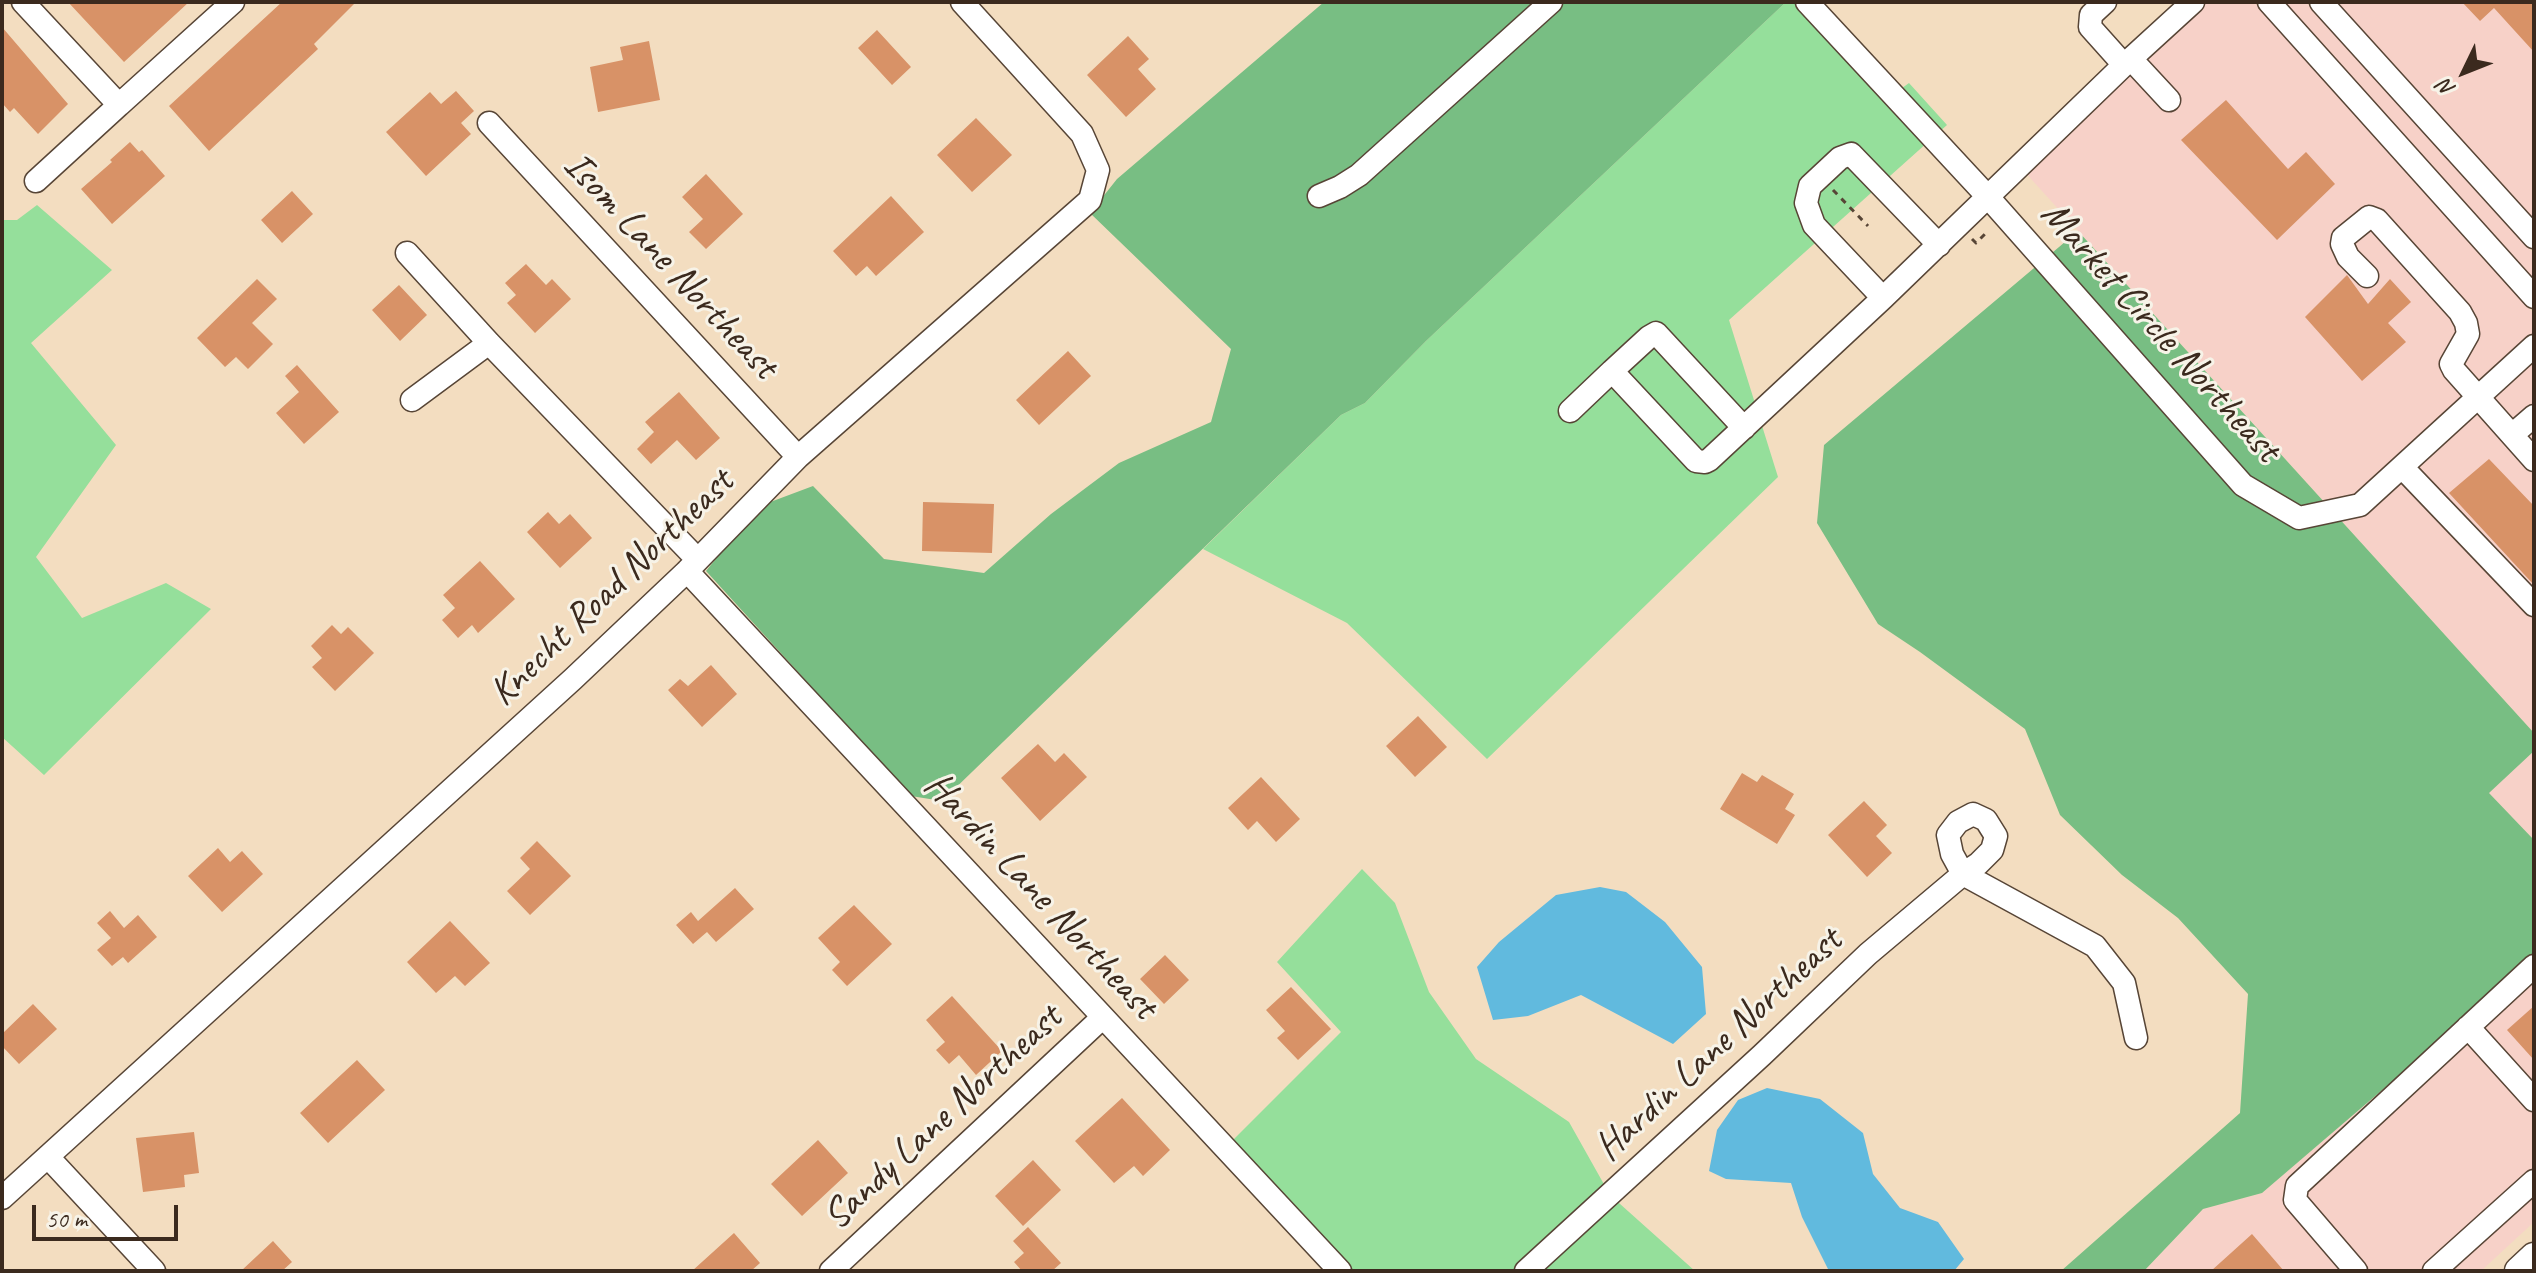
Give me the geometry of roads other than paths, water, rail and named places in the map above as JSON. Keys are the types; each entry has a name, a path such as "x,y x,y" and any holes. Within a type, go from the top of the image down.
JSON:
{"main road":[{"path":"2519,1271 2534,1257"}],"street":[{"path":"23,2 119,105"},
{"path":"36,181 233,2"},
{"name":"Knecht Road Northeast","path":"2,1198 551,700 692,565 798,457 1090,200 1098,170 1082,134 962,2"},
{"path":"1319,196 1340,187 1369,167 1551,2"},
{"name":"Market Circle Northeast","path":"1807,2 1988,197 2243,485 2299,518 2360,505 2534,346"},
{"path":"2105,2 2091,15 2090,27 2169,100"},
{"path":"1612,371 1696,461 1709,460 2193,2"},
{"path":"2269,2 2534,297"},
{"path":"2321,2 2534,237"},
{"name":"Isom Lane Northeast","path":"489,123 798,457"},
{"path":"1883,298 1814,225 1806,210 1810,186 1840,158 1851,154 1939,245"},
{"path":"2367,276 2348,257 2342,244 2343,238 2369,217 2377,220 2460,312 2468,334 2451,364 2534,460"},
{"name":"Hardin Lane Northeast","path":"407,253 1103,1017 1340,1271"},
{"path":"1570,411 1656,333 1744,428"},
{"path":"412,400 489,343"},
{"path":"2512,435 2534,416"},
{"path":"2402,467 2534,605"},
{"name":"Hardin Lane Northeast","path":"1526,1271 1868,954 1963,874 2095,946 2124,983 2136,1038"},
{"path":"2356,1271 2295,1200 2297,1186 2534,966"},
{"name":"Sandy Lane Northeast","path":"831,1271 1103,1017"},
{"path":"2468,1027 2534,1100"},
{"path":"48,1157 154,1271"},
{"path":"2439,1269 2534,1181"}],"water":[{"path":"1600,887 1626,892 1665,922 1702,967 1706,1014 1673,1044 1581,995 1528,1016 1493,1020 1477,967 1499,942 1556,895"},
{"path":"1767,1088 1820,1099 1863,1133 1873,1174 1900,1208 1938,1222 1964,1259 1954,1271 1829,1271 1802,1217 1791,1183 1726,1179 1709,1171 1717,1130 1738,1100"}]}
